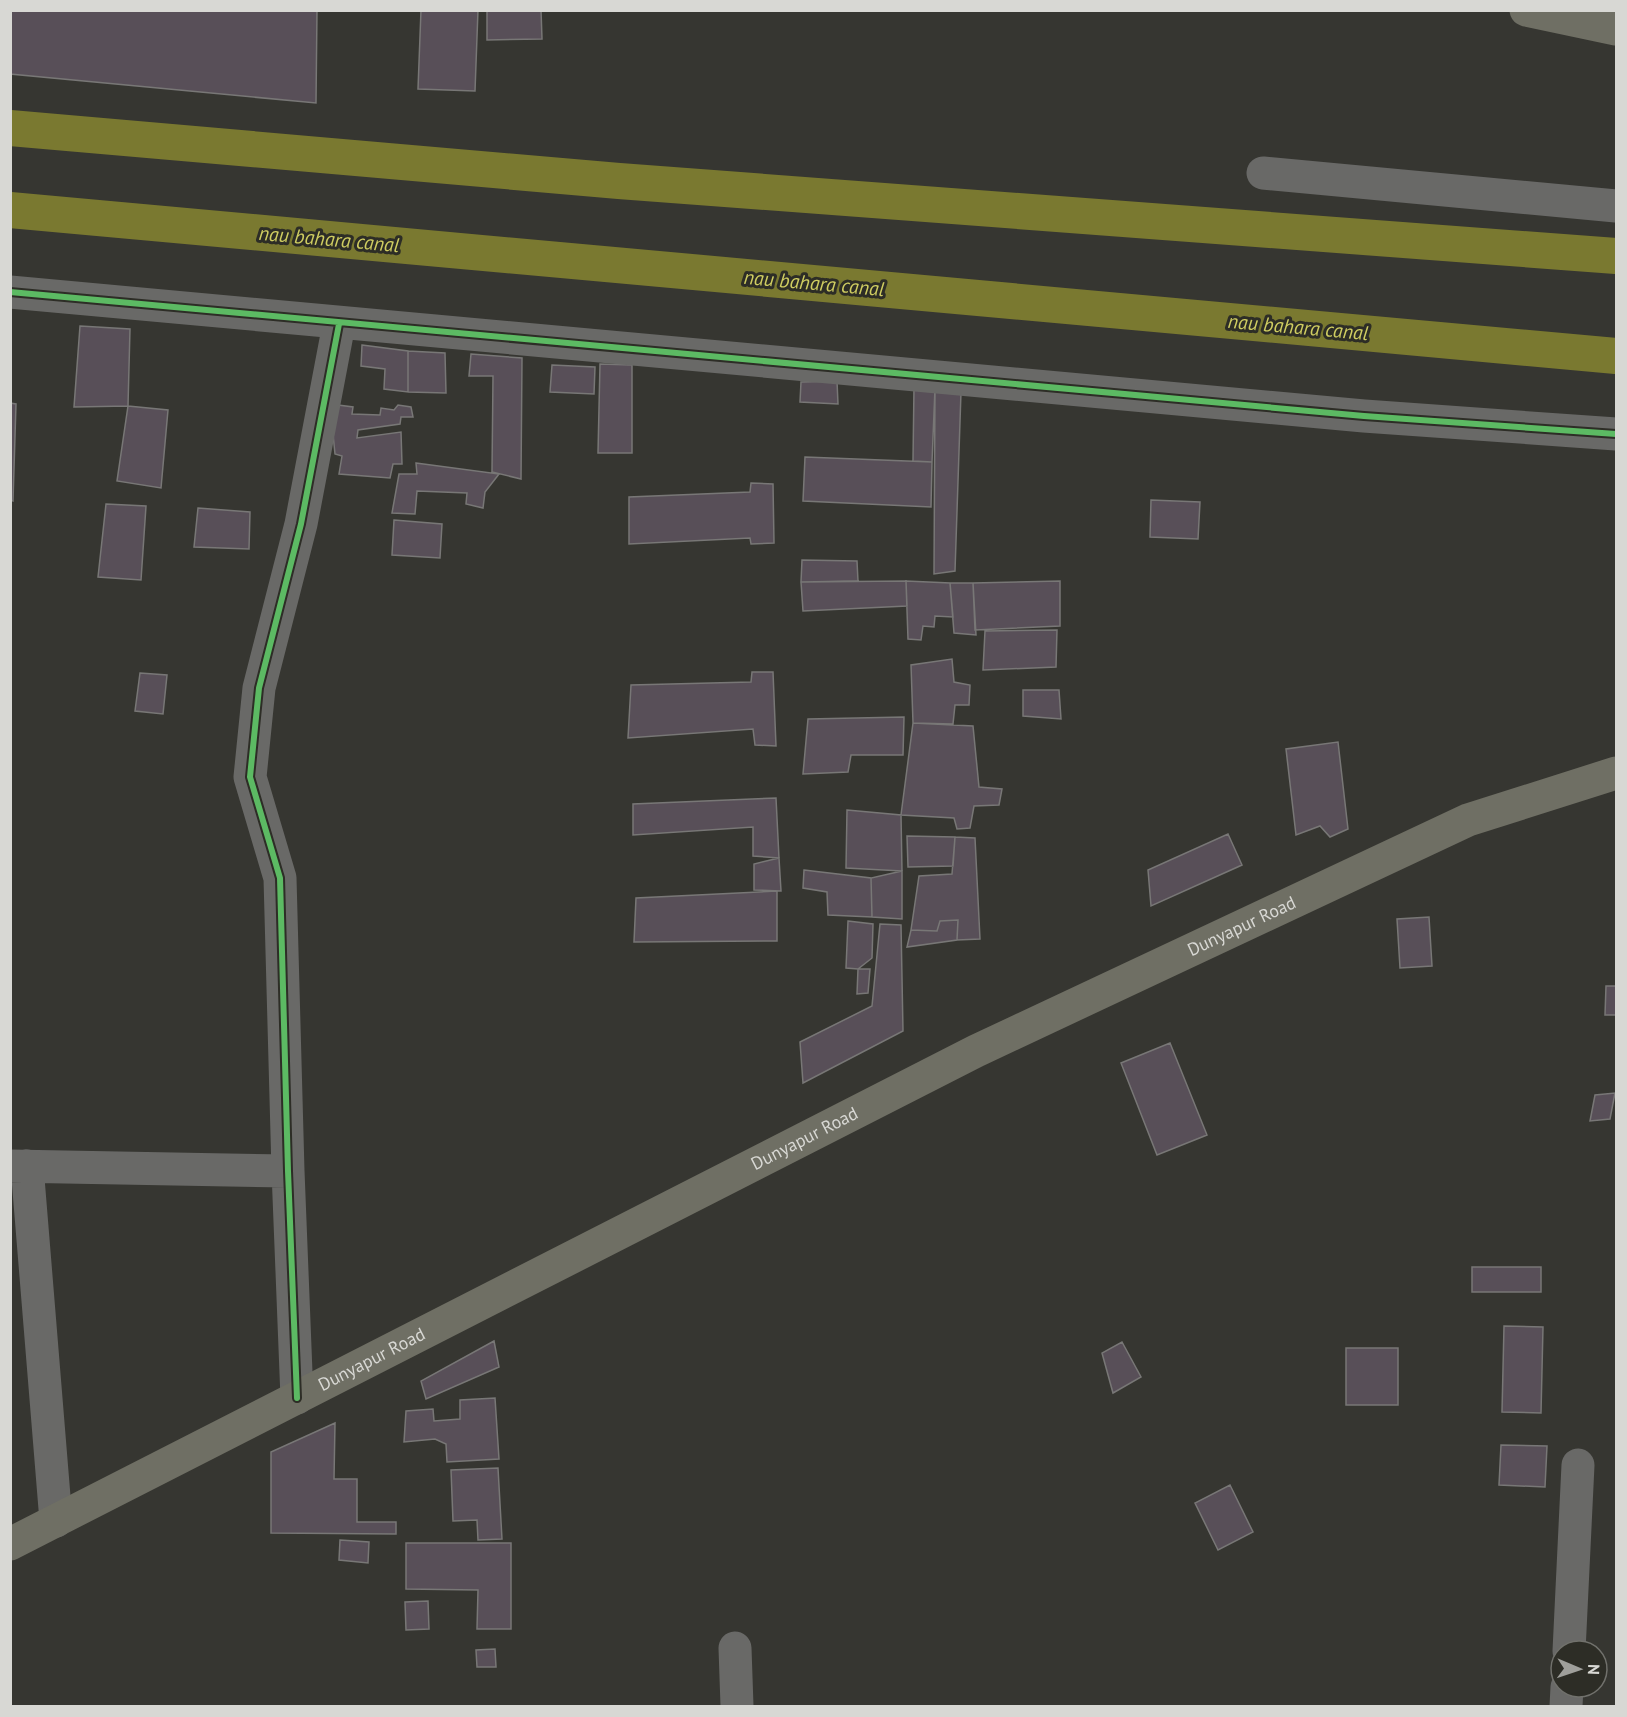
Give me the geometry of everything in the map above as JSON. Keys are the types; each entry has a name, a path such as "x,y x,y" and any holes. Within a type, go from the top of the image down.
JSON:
{"main road":[{"path":"1526,10 1617,29"},
{"name":"Dunyapur Road","path":"10,1544 986,1046 1468,820 1617,773"}],"street":[{"path":"1263,173 1617,206"},
{"path":"10,292 339,324 1364,416 1617,434"},
{"path":"297,1398 280,878 250,777 259,688 301,524 339,324"},
{"path":"56,1521 19,1166 288,1171"},
{"path":"1570,1639 1578,1465"},
{"path":"735,1648 737,1707"}],"building":[{"path":"10,10 317,10 316,103 10,74"},
{"path":"421,10 478,10 475,91 418,89"},
{"path":"487,10 541,10 542,39 487,40"},
{"path":"80,326 130,329 128,406 74,407"},
{"path":"362,345 408,351 408,392 384,389 385,369 361,366"},
{"path":"408,351 445,353 446,393 408,392"},
{"path":"471,354 522,358 521,479 492,472 493,376 469,376"},
{"path":"600,364 632,365 632,453 598,453"},
{"path":"552,365 595,367 594,394 550,392"},
{"path":"837,381 838,404 800,402 801,382"},
{"path":"914,387 935,388 932,462 913,461"},
{"path":"935,388 961,392 955,571 934,574"},
{"path":"10,403 16,404 13,501 10,500"},
{"path":"338,405 353,407 352,414 380,415 381,408 394,410 398,405 411,407 413,417 401,417 400,424 358,430 357,438 401,432 402,464 393,464 390,478 339,474 342,456 335,454 333,434"},
{"path":"128,406 168,410 161,488 117,481"},
{"path":"805,457 932,462 931,507 803,501"},
{"path":"416,463 499,474 485,492 483,508 466,504 467,493 417,491 415,514 392,513 399,474 417,474"},
{"path":"751,483 773,484 774,543 751,544 750,538 629,544 629,497 750,492"},
{"path":"1151,500 1200,502 1198,539 1150,537"},
{"path":"106,504 146,506 141,580 98,577"},
{"path":"198,508 250,512 249,549 194,547"},
{"path":"394,520 442,524 440,558 392,555"},
{"path":"802,560 857,561 858,581 801,582"},
{"path":"906,581 907,606 803,611 801,582"},
{"path":"906,581 950,583 953,617 935,616 934,627 923,626 921,640 908,639"},
{"path":"1060,581 1060,626 975,630 973,583"},
{"path":"950,583 973,583 976,635 954,633"},
{"path":"1057,630 1056,667 983,670 985,631"},
{"path":"952,659 954,682 970,685 969,705 955,705 953,724 913,723 911,665"},
{"path":"752,672 773,672 776,746 755,745 753,729 628,738 631,685 751,682"},
{"path":"140,673 167,675 163,714 135,711"},
{"path":"1023,690 1059,690 1061,719 1023,716"},
{"path":"904,717 903,755 851,755 848,772 803,774 808,719"},
{"path":"913,723 973,726 979,787 1002,789 999,805 974,806 970,828 957,829 954,818 901,815"},
{"path":"1338,742 1348,829 1330,837 1320,826 1296,835 1286,749"},
{"path":"776,798 779,858 753,856 753,827 633,835 633,804"},
{"path":"847,810 901,815 902,871 846,868"},
{"path":"1228,834 1242,865 1151,906 1148,870"},
{"path":"907,836 955,837 953,866 908,867"},
{"path":"955,837 975,838 980,939 957,940 958,920 940,921 937,931 911,930 919,876 952,874"},
{"path":"779,858 781,891 754,890 754,864"},
{"path":"804,870 871,878 872,917 828,915 827,892 803,888"},
{"path":"902,871 902,919 872,917 871,878"},
{"path":"777,891 777,941 634,942 636,898"},
{"path":"1429,917 1432,966 1400,968 1397,919"},
{"path":"958,920 957,940 907,947 911,930 937,931 940,921"},
{"path":"848,921 873,924 872,958 858,969 846,968"},
{"path":"880,924 901,925 903,1031 803,1083 800,1042 872,1006"},
{"path":"858,969 870,969 868,993 857,994"},
{"path":"1606,986 1616,986 1616,1015 1605,1015"},
{"path":"1170,1043 1207,1135 1157,1155 1121,1063"},
{"path":"1615,1093 1610,1119 1590,1121 1595,1095"},
{"path":"1472,1267 1541,1267 1541,1292 1472,1292"},
{"path":"1504,1326 1543,1327 1541,1413 1502,1412"},
{"path":"494,1341 499,1367 426,1399 421,1381"},
{"path":"1122,1342 1141,1377 1113,1393 1102,1353"},
{"path":"1346,1348 1398,1348 1398,1405 1346,1405"},
{"path":"495,1398 499,1459 447,1462 446,1444 435,1439 404,1442 406,1411 433,1409 434,1421 460,1419 460,1400"},
{"path":"335,1423 334,1479 357,1479 357,1522 396,1522 396,1534 271,1533 271,1452"},
{"path":"1501,1445 1547,1446 1545,1487 1499,1485"},
{"path":"498,1468 502,1539 478,1540 477,1520 453,1521 451,1470"},
{"path":"1230,1485 1253,1532 1218,1550 1195,1503"},
{"path":"340,1540 369,1542 368,1563 339,1560"},
{"path":"406,1543 511,1543 511,1629 477,1629 478,1590 406,1589"},
{"path":"428,1601 429,1629 406,1630 405,1602"},
{"path":"495,1649 496,1667 477,1667 476,1650"}],"waterway":[{"path":"10,128 619,181 1616,256"},
{"name":"nau bahara canal","path":"10,210 1616,356"}],"cycle path":[{"path":"10,292 1364,416 1616,434"},
{"path":"297,1398 280,878 250,777 259,688 301,524 339,324"}]}
